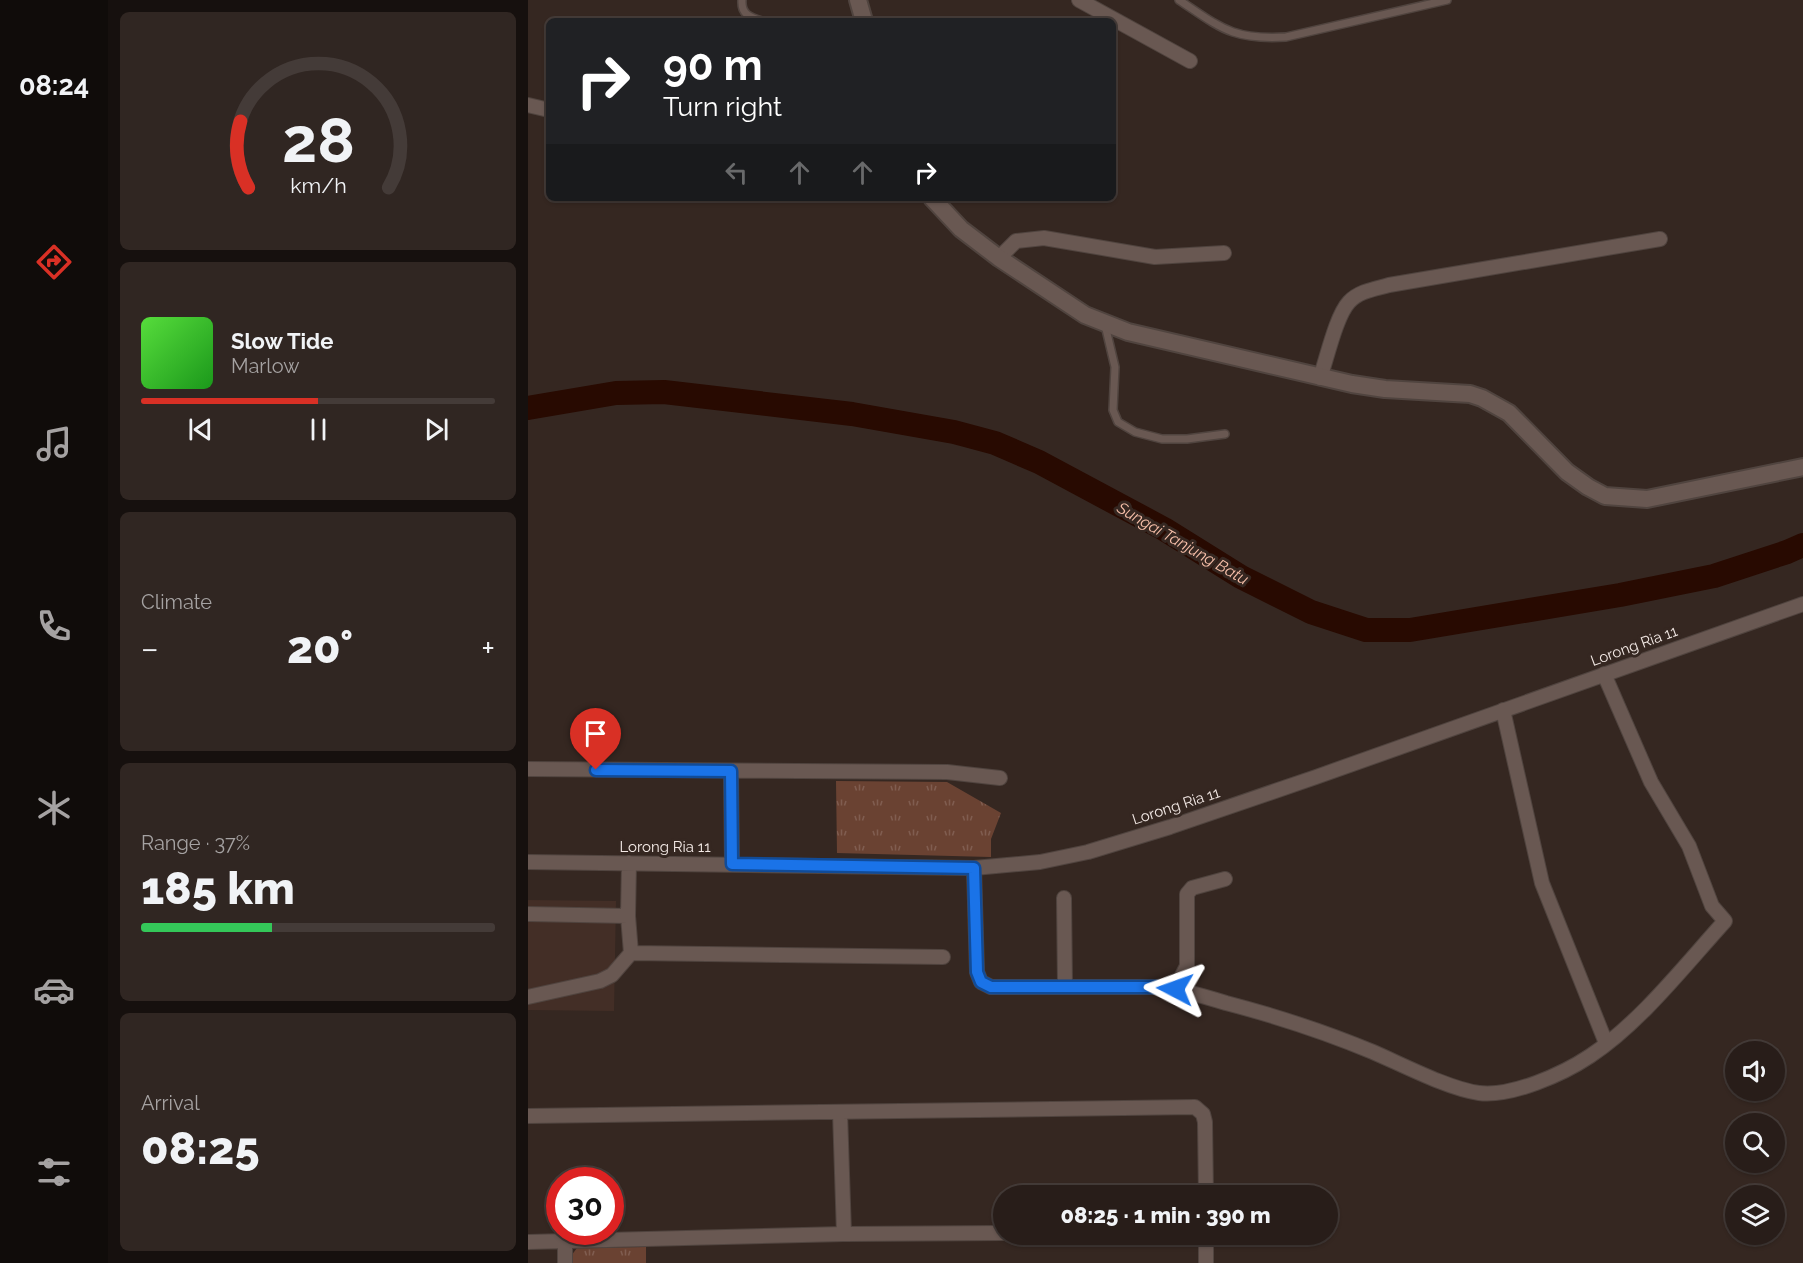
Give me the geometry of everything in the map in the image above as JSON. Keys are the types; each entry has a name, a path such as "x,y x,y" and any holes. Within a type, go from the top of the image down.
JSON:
{"street":[{"path":"858,0 863,18"},
{"path":"1079,0 1112,18"},
{"path":"1116,20 1190,61"},
{"path":"528,105 546,109"},
{"path":"935,201 961,228 999,258 1085,315 1105,324 1158,340 1320,378 1385,389 1470,394 1482,398 1509,412 1568,472 1587,487 1605,496 1647,499 1802,466"},
{"path":"999,258 1016,241 1044,238 1155,257 1224,253"},
{"path":"1320,378 1341,313 1350,301 1364,292 1389,285 1660,239"},
{"name":"Lorong Ria 11","path":"528,862 974,868 1040,862 1088,852 1316,777 1803,604"},
{"path":"974,868 977,972 981,982 991,987 1175,989 1265,1013 1335,1036 1455,1086 1479,1093 1518,1090 1590,1056 1606,1043 1634,1019 1725,921 1712,906 1689,846 1651,782 1605,674"},
{"path":"1503,710 1542,883 1606,1043"},
{"path":"528,769 947,772 1000,778"},
{"path":"731,771 732,864"},
{"path":"528,997 600,981 612,975 631,953 628,916 629,863"},
{"path":"1175,989 1188,966 1187,894 1192,888 1225,879"},
{"path":"1064,898 1065,987"},
{"path":"528,914 628,916"},
{"path":"631,953 943,957"},
{"path":"528,1116 1195,1107 1203,1113 1205,1122 1206,1185"},
{"path":"840,1112 844,1234"},
{"path":"624,1240 993,1233"},
{"path":"528,1242 546,1242"},
{"path":"565,1245 565,1263"},
{"path":"1206,1245 1206,1263"}],"lane":[{"path":"742,0 744,13 752,18"},
{"path":"1179,0 1226,31 1264,39 1286,38 1447,0"},
{"path":"1105,324 1115,367 1113,410 1118,422 1135,432 1162,439 1187,439 1226,434"}],"shaded area":[{"path":"528,900 616,901 614,1011 528,1010"}],"green space":[{"path":"836,781 947,782 1001,813 991,839 991,857 837,853"},
{"path":"646,1247 646,1263 571,1263 571,1256 577,1248"}],"waterway":[{"name":"Sungai Tanjung Batu","path":"528,408 616,393 664,392 852,414 954,432 995,443 1039,462 1164,529 1241,577 1311,612 1366,630 1410,630 1620,595 1714,576 1803,545"}],"route":[{"path":"596,770 731,771 732,864 974,868 977,972 981,982 991,987 1175,989"}]}
